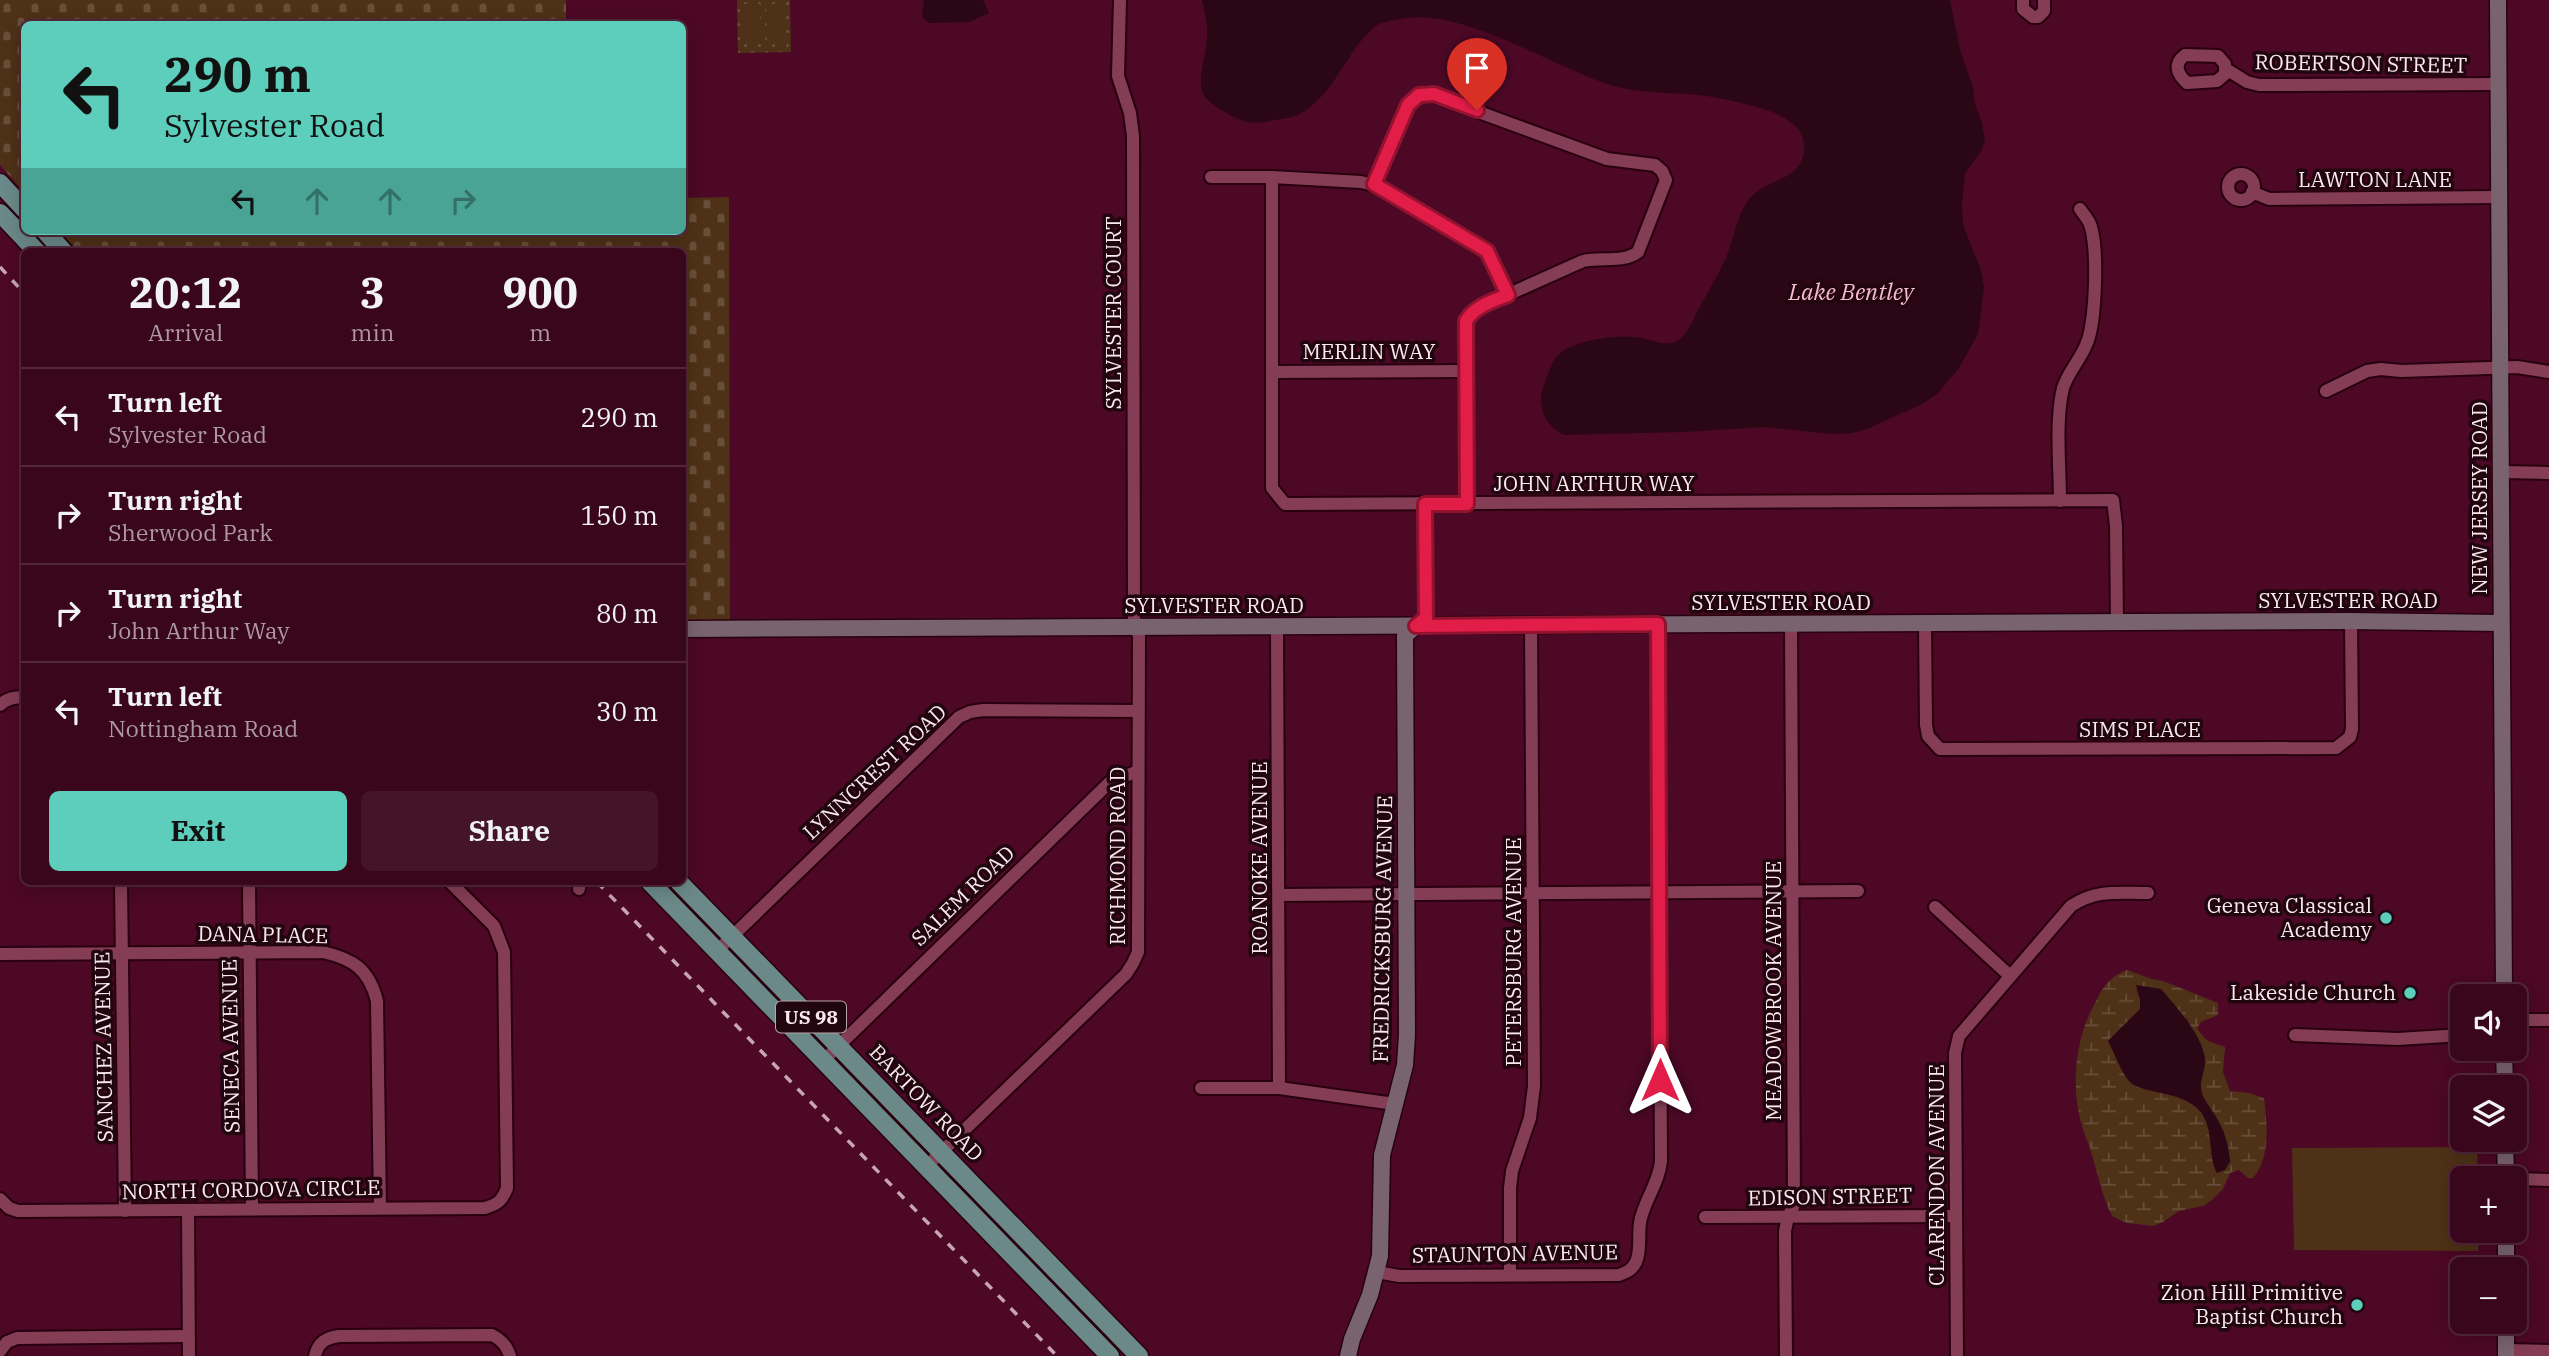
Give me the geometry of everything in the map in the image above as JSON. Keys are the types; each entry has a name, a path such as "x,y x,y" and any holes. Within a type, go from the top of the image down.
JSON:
{"main road":[{"path":"0,183 21,206"},
{"path":"0,213 33,248"},
{"path":"48,235 60,248"},
{"name":"BARTOW ROAD","path":"653,885 1110,1356"},
{"name":"BARTOW ROAD","path":"682,885 1139,1356"}],"street":[{"name":"SYLVESTER COURT","path":"1120,0 1118,76 1130,113 1133,136 1136,628"},
{"path":"2024,0 2022,9 2033,17 2038,17 2044,11 2044,0"},
{"name":"NEW JERSEY ROAD","path":"2498,0 2504,984"},
{"name":"ROBERTSON STREET","path":"2226,69 2246,82 2259,85 2498,84"},
{"path":"1374,184 1408,105 1419,95 1427,93 1607,159 1655,165 1666,180 1638,252 1631,258 1583,261 1470,314 1465,332 1467,504"},
{"path":"1211,177 1272,177 1374,184 1487,251 1508,295"},
{"name":"JOHN ARTHUR WAY","path":"1272,177 1272,488 1285,504 2113,500 2116,526 2117,622"},
{"name":"LAWTON LANE","path":"2252,192 2269,199 2499,197"},
{"path":"2060,501 2061,402 2064,385 2086,346 2094,317 2094,242 2090,223 2080,209"},
{"path":"2326,391 2367,372 2381,369 2401,371 2501,367 2549,372"},
{"name":"MERLIN WAY","path":"1273,372 1466,371"},
{"path":"2502,472 2549,473"},
{"path":"1416,626 1426,618 1425,504"},
{"name":"SYLVESTER ROAD","path":"686,629 2351,621 2501,623"},
{"name":"SIMS PLACE","path":"1925,624 1926,725 1928,736 1940,749 2254,749 2336,748 2350,737 2351,621"},
{"name":"STAUNTON AVENUE","path":"1377,1272 1399,1276 1619,1275 1634,1266 1638,1256 1641,1217 1656,1183 1661,1161 1658,624"},
{"name":"MEADOWBROOK AVENUE","path":"1786,1356 1785,1231 1794,1205 1791,624"},
{"name":"PETERSBURG AVENUE","path":"1510,1275 1511,1171 1527,1130 1534,1094 1531,625"},
{"name":"FREDRICKSBURG AVENUE","path":"1348,1356 1377,1272 1381,1231 1382,1155 1405,1065 1405,635 1416,626"},
{"name":"ROANOKE AVENUE","path":"1277,627 1279,1088"},
{"name":"RICHMOND ROAD","path":"927,1166 1133,964 1138,952 1139,636 1136,628"},
{"path":"0,705 4,701 21,697"},
{"name":"LYNNCREST ROAD","path":"717,951 960,717 983,710 1138,711"},
{"name":"SALEM ROAD","path":"824,1060 1110,782 1138,771"},
{"name":"SANCHEZ AVENUE","path":"121,885 125,1211"},
{"name":"SENECA AVENUE","path":"249,885 252,1209"},
{"name":"NORTH CORDOVA CIRCLE","path":"3,1203 18,1211 485,1208 497,1205 507,1188 504,952 494,926 453,885"},
{"path":"1279,895 1858,891"},
{"name":"CLARENDON AVENUE","path":"1957,1356 1956,1044 1964,1028 2071,906 2084,897 2101,892 2148,893"},
{"path":"1935,907 2010,976"},
{"name":"DANA PLACE","path":"0,954 323,952 345,957 360,968 373,985 378,1024 380,1208"},
{"path":"2527,1020 2549,1020"},
{"path":"2295,1035 2398,1039 2450,1036"},
{"path":"1201,1088 1279,1088 1395,1104"},
{"path":"2527,1179 2549,1180"},
{"path":"188,1211 189,1356"},
{"name":"EDISON STREET","path":"1705,1217 1956,1216"},
{"path":"2506,1334 2506,1353 2549,1351"},
{"path":"317,1351 326,1339 339,1336 492,1335 499,1339 510,1356"},
{"path":"2,1348 17,1338 187,1336"}],"green space":[{"path":"0,0 566,0 566,21 21,21 21,189 0,165"},
{"path":"737,0 790,0 791,52 738,53"},
{"path":"743,4 760,4 761,42 743,42"},
{"path":"766,4 784,4 784,41 767,42"},
{"path":"729,197 730,620 686,620 686,248 75,248 63,235 686,235 686,198"},
{"path":"2127,970 2163,981 2218,1003 2218,1015 2201,1022 2197,1028 2212,1043 2225,1047 2223,1072 2230,1091 2264,1098 2267,1129 2265,1150 2259,1170 2253,1178 2248,1178 2239,1170 2230,1173 2223,1189 2212,1200 2203,1206 2179,1211 2154,1226 2127,1223 2112,1216 2077,1104 2077,1059 2083,1030 2104,987","holes":["2136,989 2187,1019 2205,1058 2200,1084 2202,1094 2224,1132 2230,1162 2217,1173 2208,1126 2200,1111 2182,1099 2134,1084 2122,1070 2108,1041 2140,1009"]},
{"path":"2450,1147 2450,1152 2477,1152 2478,1166 2450,1166 2450,1243 2478,1243 2478,1251 2294,1250 2292,1148"}],"water":[{"path":"924,0 983,0 989,13 969,22 928,23 922,16"},
{"name":"Lake Bentley","path":"1202,0 1950,0 1960,50 1973,88 1985,141 1965,173 1962,205 1963,225 1981,270 1984,288 1978,334 1959,368 1938,393 1924,403 1852,433 1832,434 1763,427 1564,435 1550,424 1541,403 1543,388 1558,355 1575,345 1610,337 1633,337 1672,343 1682,337 1725,260 1747,202 1763,188 1791,173 1803,158 1804,145 1798,128 1774,113 1733,101 1611,85 1478,29 1424,17 1394,20 1376,26 1356,47 1322,96 1298,115 1248,122 1220,109 1203,93 1201,79 1207,32"},
{"path":"2136,985 2161,989 2188,1021 2199,1041 2205,1059 2201,1092 2225,1138 2230,1162 2225,1170 2217,1173 2208,1126 2200,1111 2192,1104 2172,1095 2133,1085 2120,1066 2108,1041 2140,1009"}],"railway":[{"path":"0,267 21,290"},
{"path":"600,885 1057,1356"}],"place":[{"name":"Geneva Classical Academy","path":"2386,918"},
{"name":"Lakeside Church","path":"2410,993"},
{"name":"Zion Hill Primitive Baptist Church","path":"2357,1305"}],"route":[{"path":"1477,110 1434,94 1419,95 1412,100 1374,184 1487,251 1508,295 1478,308 1466,321 1467,504 1425,504 1426,618 1416,626 1658,624 1660,1080"}]}
